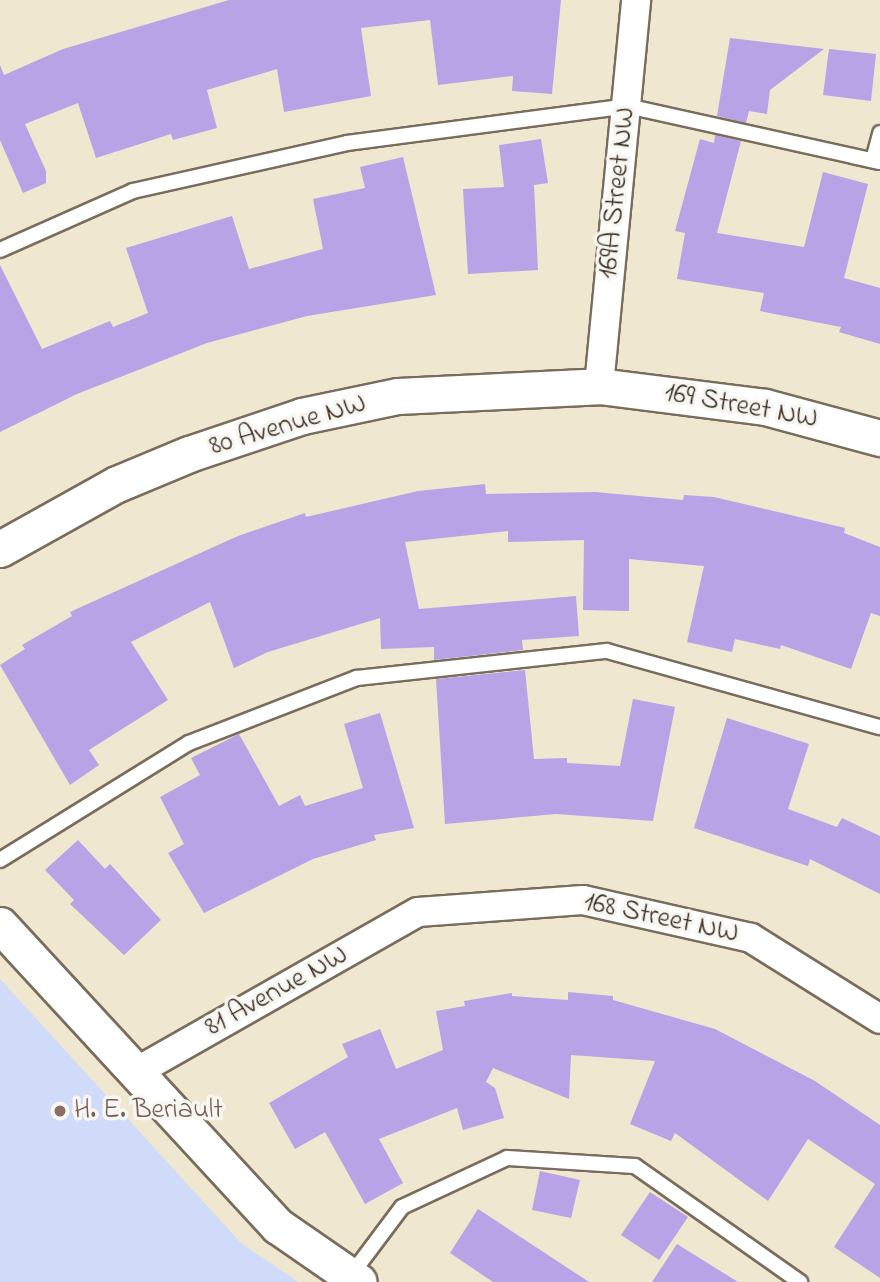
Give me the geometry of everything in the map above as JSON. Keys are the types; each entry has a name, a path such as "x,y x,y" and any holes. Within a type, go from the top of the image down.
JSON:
{"street":[{"name":"169A Street NW","path":"599,386 636,0"},
{"name":"169 Street NW","path":"599,386 765,407 880,439"},
{"name":"80 Avenue NW","path":"0,549 117,484 189,454 302,416 398,396 599,386"},
{"name":"168 Street NW","path":"418,912 583,900 751,938 880,1018"},
{"name":"81 Avenue NW","path":"136,1072 418,912"},
{"path":"0,925 278,1226 355,1279"}],"lane":[{"path":"0,250 133,191 347,143 627,106 876,161 880,133"},
{"path":"0,860 189,743 357,678 607,651 880,727"},
{"path":"355,1279 402,1207 507,1158 635,1166 800,1282"}],"shaded area":[{"name":"H. E. Beriault","path":"0,979 241,1243 298,1282 0,1282"}],"building":[{"path":"229,0 561,0 552,94 512,91 513,76 438,85 430,20 361,28 371,96 284,112 277,69 207,90 217,128 173,140 171,134 96,158 78,103 25,124 46,171 46,183 23,193 0,140 0,65 4,75 63,49"},
{"path":"730,38 824,49 770,90 767,114 749,111 746,123 717,116"},
{"path":"829,49 876,54 871,101 823,95"},
{"path":"715,135 741,141 717,233 804,247 823,172 868,184 844,278 880,288 880,344 839,332 841,327 760,311 764,293 677,279 685,233 675,231 700,139 714,143"},
{"path":"541,139 548,183 534,185 538,270 468,274 463,189 504,187 499,145"},
{"path":"403,157 436,295 307,316 207,343 77,394 0,432 0,265 42,349 110,321 113,327 148,313 126,248 232,216 249,269 323,249 313,199 365,188 360,167"},
{"path":"485,484 486,494 595,492 683,500 684,495 714,497 845,528 844,533 880,547 880,616 871,613 851,669 781,645 780,649 735,639 732,652 687,642 704,566 629,559 629,611 583,610 584,540 508,542 508,531 405,542 419,609 576,596 579,636 522,640 523,650 434,660 434,647 381,649 380,618 268,652 234,668 210,602 131,642 168,700 89,750 99,765 70,785 0,665 25,649 22,645 72,616 70,612 238,536 305,513 306,517 418,491"},
{"path":"525,670 534,759 567,758 567,763 620,766 633,699 675,707 653,821 556,814 445,824 436,679"},
{"path":"380,713 414,828 374,835 376,840 313,859 204,913 168,853 184,844 160,797 200,775 191,758 239,734 279,806 300,795 305,806 363,788 344,724"},
{"path":"727,718 809,744 788,809 837,827 842,818 880,836 880,894 810,859 808,866 694,828"},
{"path":"78,840 105,869 110,864 161,920 124,955 70,904 74,900 45,870"},
{"path":"568,992 613,996 613,1000 715,1029 815,1081 880,1125 880,1278 834,1247 875,1184 808,1139 768,1201 675,1133 671,1141 630,1124 655,1061 571,1055 569,1099 493,1068 486,1082 495,1088 504,1118 463,1130 457,1108 379,1139 403,1183 365,1204 325,1132 295,1149 269,1103 348,1057 342,1044 380,1029 396,1069 443,1050 436,1011 465,1006 464,1001 512,993 512,996 568,1000"},
{"path":"540,1171 580,1180 571,1218 532,1210"},
{"path":"650,1192 688,1217 659,1260 621,1235"},
{"path":"478,1209 589,1282 493,1282 450,1253"},
{"path":"677,1244 738,1282 652,1282"}],"place":[{"name":"H. E. Beriault","path":"60,1111"}]}
